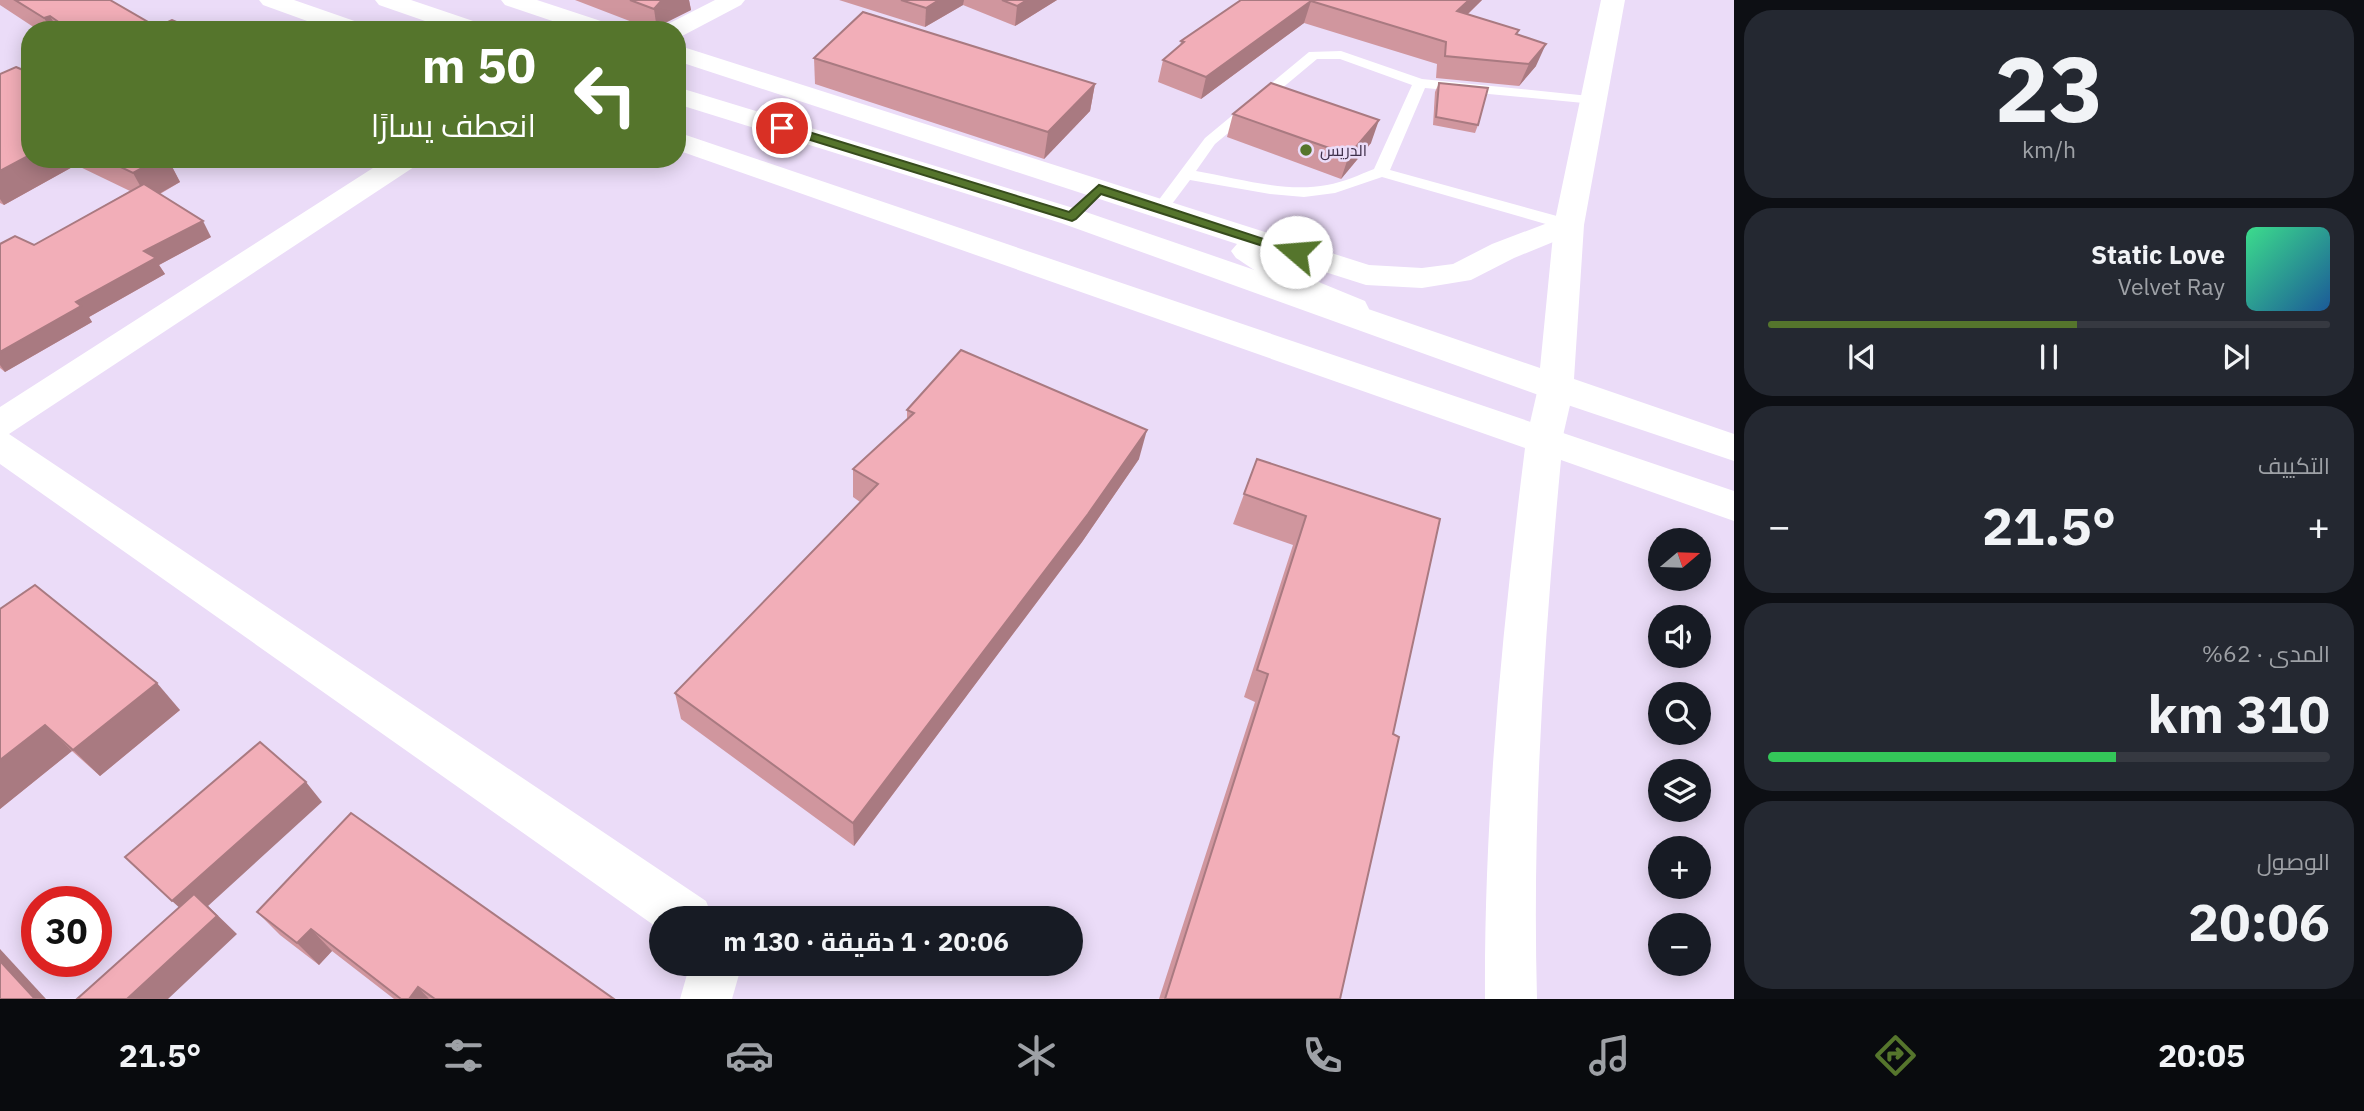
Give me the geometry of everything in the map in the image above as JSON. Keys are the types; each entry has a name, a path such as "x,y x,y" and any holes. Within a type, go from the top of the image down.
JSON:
{"main road":[{"path":"271,0 331,21"},
{"path":"387,0 449,21"},
{"path":"513,0 577,21"},
{"path":"686,24 733,0"},
{"path":"1511,999 1509,927 1521,659 1544,440 1556,388 1569,225 1612,0"},
{"path":"686,56 1366,275 1422,278 1460,273 1503,251 1569,225"},
{"path":"686,98 1072,217 1734,448"},
{"path":"686,143 1734,506"},
{"path":"0,424 393,168"},
{"path":"1072,217 1099,189"},
{"path":"1203,223 1310,290 1404,331"},
{"path":"0,445 669,906"},
{"path":"706,999 713,976"}],"lane":[{"path":"1160,209 1210,141 1314,55 1341,55 1420,83 1594,100"},
{"path":"1381,172 1420,83"},
{"path":"1185,174 1296,191 1318,191 1338,188 1381,172 1569,225"}],"building":[{"path":"15,0 110,0 147,21 57,21 50,16 44,18"},
{"path":"630,0 662,0 654,9"},
{"path":"901,0 939,0 926,8"},
{"path":"1002,0 1027,0 1017,6"},
{"path":"1241,0 1469,0 1457,11 1519,30 1516,34 1546,44 1529,64 1445,56 1446,42 1311,1 1206,77 1163,60 1184,42 1181,41"},
{"path":"863,12 1095,84 1048,132 814,58"},
{"path":"16,67 21,69 21,160 0,171 0,74"},
{"path":"1271,83 1379,120 1349,155 1233,114"},
{"path":"1439,83 1488,88 1478,125 1436,117"},
{"path":"123,168 142,168 133,173"},
{"path":"144,184 203,221 144,251 156,258 76,302 81,306 0,352 0,244 15,236 34,245"},
{"path":"961,350 1147,430 1088,514 853,823 675,693 878,484 853,469 914,413 907,410"},
{"path":"1257,459 1440,519 1393,734 1399,737 1340,999 1165,999 1268,674 1257,670 1306,516 1244,494"},
{"path":"35,585 157,683 73,750 45,725 0,760 0,609"},
{"path":"260,742 306,782 172,901 125,857"},
{"path":"351,813 614,999 435,999 418,987 409,999 401,999 311,929 297,943 257,912"},
{"path":"194,894 217,916 127,999 77,999 102,977 112,977 112,968"},
{"path":"0,961 35,999 0,999"}],"place":[{"name":"الدريس","path":"1306,150"}],"route":[{"path":"782,128 1072,217 1099,189 1296,252"}]}
